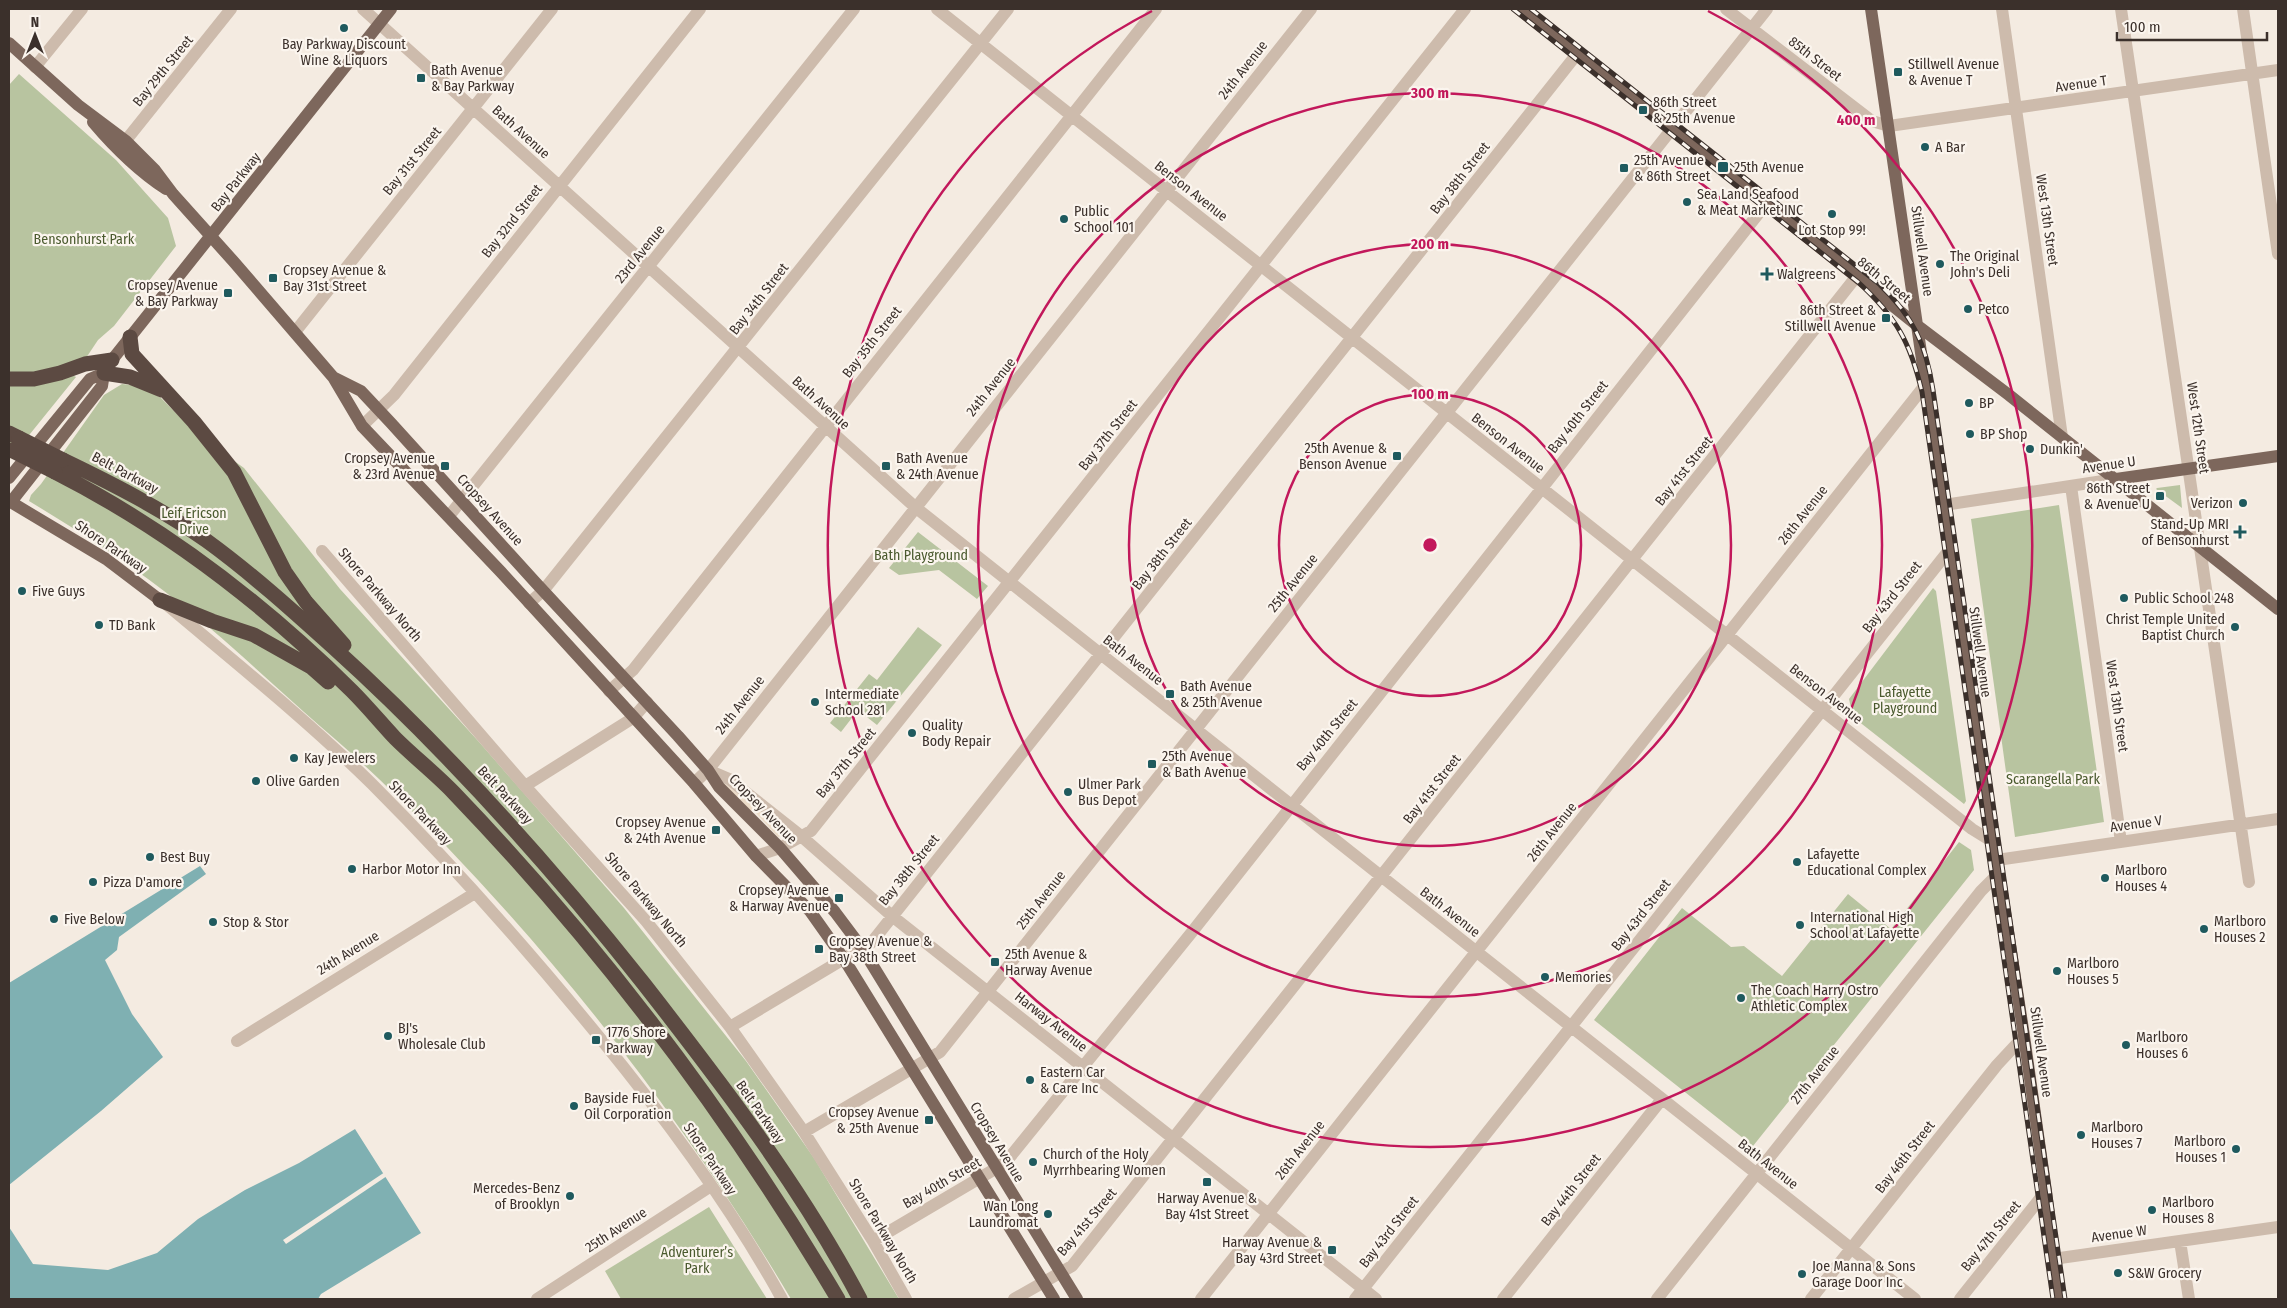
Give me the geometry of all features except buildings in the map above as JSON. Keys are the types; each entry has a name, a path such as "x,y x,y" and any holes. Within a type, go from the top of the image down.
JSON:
{"highway":[{"path":"130,337 132,354 168,392 234,472 285,572 306,602 422,729"},
{"path":"9,379 34,380 60,374 85,364 112,360"},
{"path":"104,373 130,377 168,392"},
{"name":"Belt Parkway","path":"12,443 59,466 147,503 206,541 262,584 422,729 560,880 693,1046 778,1166 816,1224 860,1299"},
{"name":"Belt Parkway","path":"59,466 190,554 246,596 301,643 352,692 397,740 453,791 596,954 732,1134 796,1230 838,1299"},
{"path":"160,600 212,621 254,635 286,652 311,668 397,740"}],"main road":[{"name":"Bay Parkway","path":"10,503 102,386 104,373 112,360 212,237 391,9"},
{"name":"86th Street","path":"1519,9 1918,326 2116,479 2278,609"},
{"name":"Stillwell Avenue","path":"1872,9 1993,842 2024,1036 2059,1299"},
{"name":"Cropsey Avenue","path":"9,44 122,146 155,170 173,194 333,377 362,426 449,516 694,783 756,856 810,912 844,959 1054,1299"},
{"name":"Bay Parkway","path":"9,478 90,379 104,373"},
{"name":"Cropsey Avenue","path":"333,377 361,391 379,410 543,591 647,702 708,770 719,787 780,848 835,912 862,948 995,1169 1077,1299"},
{"name":"Avenue U","path":"2116,479 2278,456"},
{"name":"Shore Parkway","path":"10,503 106,559 160,600"}],"street":[{"path":"35,67 82,9"},
{"name":"Bay 29th Street","path":"122,146 231,9"},
{"name":"Bath Avenue","path":"363,9 915,507 1915,1299"},
{"name":"Bay 31st Street","path":"295,332 552,9"},
{"name":"Bay 32nd Street","path":"362,426 394,395 700,9"},
{"name":"23rd Avenue","path":"449,516 854,9"},
{"name":"Benson Avenue","path":"938,9 1632,560 1972,828 1993,842"},
{"name":"Bay 34th Street","path":"530,604 543,591 738,349 1008,9"},
{"name":"Bay 35th Street","path":"609,691 632,670 1156,9"},
{"name":"24th Avenue","path":"694,783 708,770 1311,9"},
{"name":"Bay 37th Street","path":"756,856 780,848 811,831 1465,9"},
{"name":"85th Street","path":"1726,9 1872,121 1889,126"},
{"name":"25th Avenue","path":"804,1132 911,1067 940,1052 1767,9"},
{"name":"West 13th Street","path":"2002,9 2062,437"},
{"name":"West 12th Street","path":"2121,9 2249,882"},
{"path":"2243,9 2278,254"},
{"name":"Bay 38th Street","path":"730,1028 872,942 1577,54"},
{"name":"Avenue T","path":"1889,126 2278,70"},
{"name":"Bay 40th Street","path":"873,1241 995,1169 1010,1157 1186,939 1290,804 1766,204"},
{"name":"Bay 41st Street","path":"1014,1299 1072,1266 1856,277"},
{"name":"26th Avenue","path":"1201,1299 1926,384"},
{"name":"Avenue U","path":"1944,504 2116,479"},
{"name":"West 13th Street","path":"2071,486 2121,842"},
{"name":"Bay 43rd Street","path":"1359,1294 1950,549"},
{"name":"Shore Parkway North","path":"322,552 646,921 730,1028 804,1132 873,1241 906,1299"},
{"name":"Shore Parkway","path":"160,600 283,703 371,783 475,893 567,997 687,1149 782,1299"},
{"path":"526,786 633,718 647,702"},
{"name":"Harway Avenue","path":"708,770 729,779 801,836 892,916 1268,1214 1359,1294 1376,1299"},
{"name":"Avenue V","path":"1998,866 2121,842 2278,819"},
{"name":"27th Avenue","path":"1657,1299 1981,891 1998,866"},
{"name":"24th Avenue","path":"237,1041 475,893"},
{"name":"Bay 46th Street","path":"1812,1299 1997,1065 2024,1036"},
{"name":"Bay 44th Street","path":"1503,1299 1662,1099"},
{"name":"25th Avenue","path":"537,1299 711,1186"},
{"name":"Bay 47th Street","path":"1960,1299 2046,1191"},
{"name":"Avenue W","path":"2053,1259 2278,1226"},
{"path":"2180,1240 2189,1299"}],"green space":[{"name":"Bensonhurst Park","path":"19,74 116,160 168,218 176,246 114,326 98,340 74,376 76,377 9,460 9,85"},
{"name":"Leif Ericson Drive","path":"122,384 141,386 161,398 197,434 244,468 340,589 480,743 624,908 746,1061 814,1158 899,1299 791,1299 701,1159 603,1026 495,898 438,838 361,762 200,620 131,567 29,501 31,495 41,484 104,395"},
{"path":"2180,485 2182,508 2156,489 2157,488"},
{"name":"Scarangella Park","path":"2059,505 2104,822 2015,837 1971,519"},
{"name":"Bath Playground","path":"918,532 988,586 977,599 939,570 899,575 889,568"},
{"name":"Lafayette Playground","path":"1933,588 1936,591 1966,801 1964,804 1853,717 1849,699"},
{"path":"918,627 942,645 877,725 858,710 841,732 830,723 869,674 877,680"},
{"name":"The Coach Harry Ostro Athletic Complex","path":"1959,842 1971,850 1974,870 1753,1146 1594,1020 1682,908 1731,947 1744,946 1782,976 1848,894 1891,929"},
{"name":"Adventurer’s Park","path":"709,1207 767,1299 621,1299 605,1271"}],"shaded area":[{"path":"719,779 788,833 778,837 755,812 748,812"}],"water":[{"path":"200,866 206,874 119,937 117,950 105,960 132,1014 163,1057 101,1111 9,1185 9,983"},
{"path":"355,1129 421,1233 321,1294 318,1299 9,1299 9,1227 33,1264 108,1270 157,1253 198,1219 245,1190 299,1163"}],"pier":[{"path":"385,1172 387,1176 286,1244 283,1240"}],"railway":[{"path":"1513,9 1858,282 1892,319 1900,331 1912,358 1922,392 2053,1299"},
{"path":"1531,9 1879,284 1909,319 1922,345 1933,390 2065,1299"}],"place":[{"name":"Bay Parkway Discount Wine & Liquors","path":"344,28"},
{"name":"Stillwell Avenue & Avenue T","path":"1898,72"},
{"name":"Bath Avenue & Bay Parkway","path":"421,78"},
{"name":"86th Street & 25th Avenue","path":"1643,110"},
{"name":"A Bar","path":"1925,147"},
{"name":"25th Avenue","path":"1723,167"},
{"name":"25th Avenue & 86th Street","path":"1624,168"},
{"name":"Sea Land Seafood & Meat Market INC","path":"1687,202"},
{"name":"Lot Stop 99!","path":"1832,214"},
{"name":"Public School 101","path":"1064,219"},
{"name":"The Original John's Deli","path":"1940,264"},
{"name":"Walgreens","path":"1767,274"},
{"name":"Cropsey Avenue & Bay 31st Street","path":"273,278"},
{"name":"Cropsey Avenue & Bay Parkway","path":"228,293"},
{"name":"Petco","path":"1968,309"},
{"name":"86th Street & Stillwell Avenue","path":"1886,318"},
{"name":"BP","path":"1969,403"},
{"name":"BP Shop","path":"1970,434"},
{"name":"Dunkin'","path":"2030,449"},
{"name":"25th Avenue & Benson Avenue","path":"1397,456"},
{"name":"Cropsey Avenue & 23rd Avenue","path":"445,466"},
{"name":"Bath Avenue & 24th Avenue","path":"886,466"},
{"name":"86th Street & Avenue U","path":"2160,496"},
{"name":"Verizon","path":"2243,503"},
{"name":"Stand-Up MRI of Bensonhurst","path":"2240,532"},
{"name":"Five Guys","path":"22,591"},
{"name":"Public School 248","path":"2124,598"},
{"name":"TD Bank","path":"99,625"},
{"name":"Christ Temple United Baptist Church","path":"2235,627"},
{"name":"Bath Avenue & 25th Avenue","path":"1170,694"},
{"name":"Intermediate School 281","path":"815,702"},
{"name":"Quality Body Repair","path":"912,733"},
{"name":"Kay Jewelers","path":"294,758"},
{"name":"25th Avenue & Bath Avenue","path":"1152,764"},
{"name":"Olive Garden","path":"256,781"},
{"name":"Ulmer Park Bus Depot","path":"1068,792"},
{"name":"Cropsey Avenue & 24th Avenue","path":"716,830"},
{"name":"Best Buy","path":"150,857"},
{"name":"Lafayette Educational Complex","path":"1797,862"},
{"name":"Harbor Motor Inn","path":"352,869"},
{"name":"Marlboro Houses 4","path":"2105,878"},
{"name":"Pizza D'amore","path":"93,882"},
{"name":"Cropsey Avenue & Harway Avenue","path":"839,898"},
{"name":"Five Below","path":"54,919"},
{"name":"Stop & Stor","path":"213,922"},
{"name":"International High School at Lafayette","path":"1800,925"},
{"name":"Marlboro Houses 2","path":"2204,929"},
{"name":"Cropsey Avenue & Bay 38th Street","path":"819,949"},
{"name":"25th Avenue & Harway Avenue","path":"995,962"},
{"name":"Marlboro Houses 5","path":"2057,971"},
{"name":"Memories","path":"1545,977"},
{"name":"The Coach Harry Ostro Athletic Complex","path":"1741,998"},
{"name":"BJ's Wholesale Club","path":"388,1036"},
{"name":"1776 Shore Parkway","path":"596,1040"},
{"name":"Marlboro Houses 6","path":"2126,1045"},
{"name":"Eastern Car & Care Inc","path":"1030,1080"},
{"name":"Bayside Fuel Oil Corporation","path":"574,1106"},
{"name":"Cropsey Avenue & 25th Avenue","path":"929,1120"},
{"name":"Marlboro Houses 7","path":"2081,1135"},
{"name":"Marlboro Houses 1","path":"2236,1149"},
{"name":"Church of the Holy Myrrhbearing Women","path":"1033,1162"},
{"name":"Harway Avenue & Bay 41st Street","path":"1207,1182"},
{"name":"Mercedes-Benz of Brooklyn","path":"570,1196"},
{"name":"Marlboro Houses 8","path":"2152,1210"},
{"name":"Wan Long Laundromat","path":"1048,1214"},
{"name":"Harway Avenue & Bay 43rd Street","path":"1332,1250"},
{"name":"S&W Grocery","path":"2118,1273"},
{"name":"Joe Manna & Sons Garage Door Inc","path":"1802,1274"}]}
